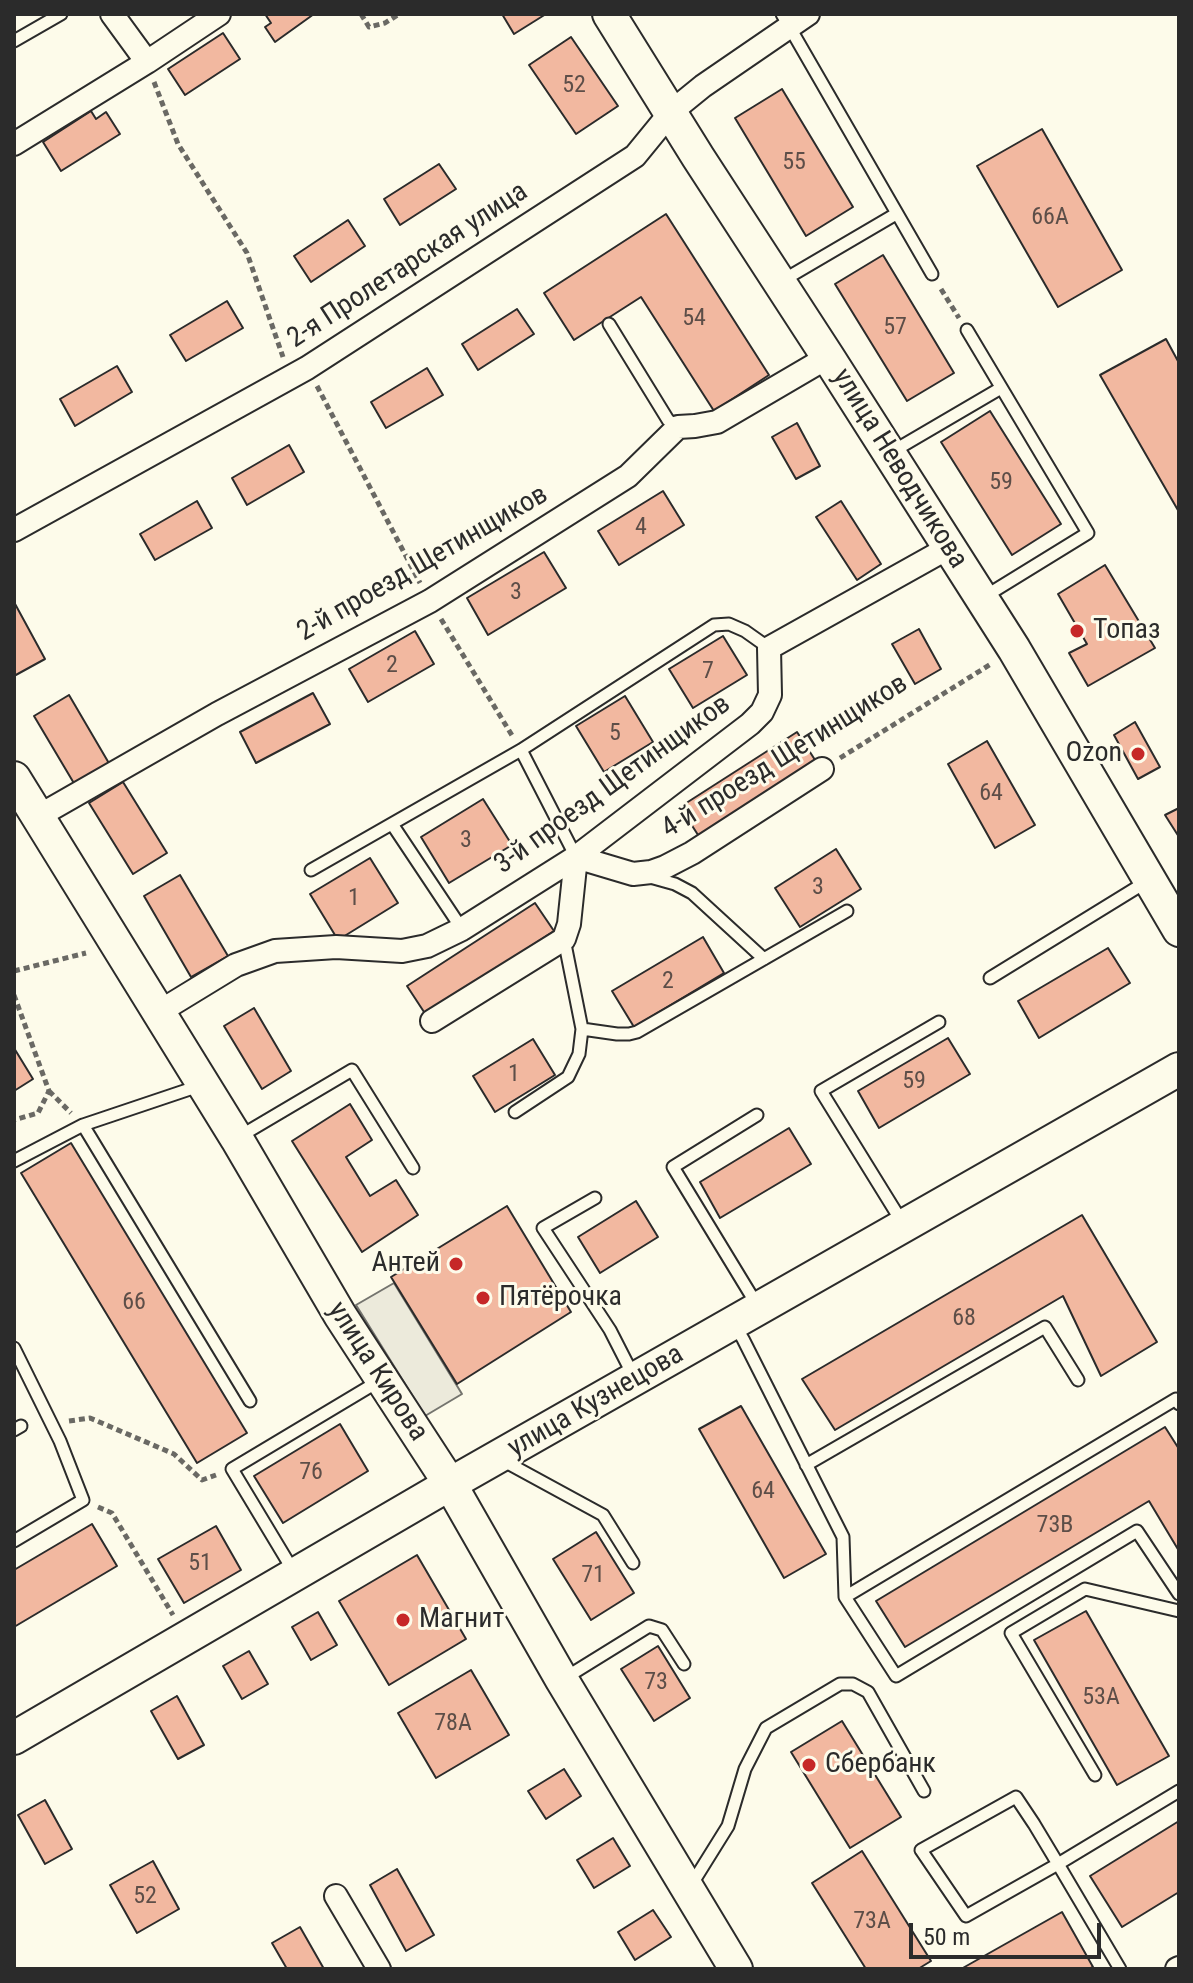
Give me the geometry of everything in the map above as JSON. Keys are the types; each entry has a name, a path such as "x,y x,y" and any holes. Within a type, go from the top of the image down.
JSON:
{"main road":[{"name":"улица Неводчикова","path":"609,14 1014,649 1179,930"},
{"name":"улица Кирова","path":"16,784 237,1139 340,1315 450,1484 562,1680 736,1969"},
{"name":"улица Кузнецова","path":"14,1738 450,1484 1179,1069"}],"street":[{"path":"112,14 147,62"},
{"path":"14,144 219,14"},
{"name":"2-я Пролетарская улица","path":"14,530 298,372 635,156 671,112 793,18"},
{"path":"678,427 717,422 828,357"},
{"name":"2-й проезд Щетинщиков","path":"37,817 217,714 430,601 628,476 678,427"},
{"path":"769,648 948,548"},
{"name":"3-й проезд Щетинщиков","path":"159,1012 236,965 275,951 336,947 402,951 427,946 462,929 576,857 750,724 762,712 770,695 769,648"},
{"name":"4-й проезд Щетинщиков","path":"633,874 651,872 692,853 822,769"},
{"path":"432,1021 564,939 569,924 576,857 633,874"},
{"path":"336,1896 379,1969"}],"lane":[{"path":"14,41 61,14"},
{"path":"793,18 896,214 932,274"},
{"path":"779,282 896,214"},
{"path":"609,324 668,420 678,427"},
{"path":"967,330 1088,533 982,598"},
{"path":"889,453 1001,388"},
{"path":"311,870 521,750 714,625 729,624 769,648"},
{"path":"521,750 576,857"},
{"path":"392,824 462,929"},
{"path":"633,874 675,884 692,893 764,959"},
{"path":"990,978 1149,879"},
{"path":"582,1029 617,1034 637,1032 847,911"},
{"path":"515,1112 568,1077 579,1054 582,1029 564,939"},
{"path":"904,1226 821,1091 939,1022"},
{"path":"237,1139 352,1070 413,1168"},
{"path":"14,1161 83,1125 203,1085"},
{"path":"757,1115 673,1167 746,1316 743,1339 843,1537 845,1597 896,1676 1137,1531 1179,1594"},
{"path":"83,1125 250,1401"},
{"path":"595,1198 543,1228 610,1330 636,1379"},
{"path":"806,1465 1045,1327 1078,1380"},
{"path":"14,1348 52,1424 83,1500 14,1541"},
{"path":"296,1575 232,1469 382,1379"},
{"path":"845,1597 1176,1399 1179,1404"},
{"path":"498,1458 603,1515 633,1563"},
{"path":"1095,1775 1011,1633 1085,1589 1179,1611"},
{"path":"562,1680 649,1626 662,1630 684,1664"},
{"path":"689,1889 728,1826 745,1769 766,1728 840,1684 853,1684 868,1692 924,1791"},
{"path":"1120,1969 1058,1864 1016,1797 921,1850 966,1916 1058,1864 1179,1791"}],"path":[{"path":"361,14 369,27 385,23 399,14"},
{"path":"147,62 178,144 247,253 298,372 430,601 521,750"},
{"path":"932,274 967,330"},
{"name":"4-й проезд Щетинщиков","path":"822,769 1014,649"},
{"path":"14,971 86,953"},
{"path":"14,995 49,1091 83,1125"},
{"path":"14,1120 38,1113 49,1091"},
{"path":"52,1424 90,1418 174,1454 202,1480 232,1469"},
{"path":"83,1500 112,1513 187,1638"}],"shaded area":[{"path":"394,1283 462,1394 425,1416 356,1305"}],"building":[{"path":"265,14 314,14 275,42 265,27 271,23"},
{"path":"502,14 546,14 514,34"},
{"path":"223,33 240,59 185,95 168,69"},
{"path":"571,37 618,106 576,134 529,65"},
{"path":"782,89 853,207 806,236 735,118"},
{"path":"91,111 96,119 106,112 120,134 61,171 43,142"},
{"path":"1042,129 1122,270 1058,307 977,166"},
{"path":"439,164 456,189 400,225 384,199"},
{"path":"666,214 769,375 714,411 641,297 574,340 544,293"},
{"path":"348,220 365,246 311,282 294,256"},
{"path":"883,255 954,373 907,401 835,284"},
{"path":"227,301 243,328 186,361 170,335"},
{"path":"517,309 534,334 478,370 462,344"},
{"path":"1166,339 1179,363 1179,512 1100,375"},
{"path":"117,366 132,392 75,426 60,399"},
{"path":"427,368 443,395 386,428 371,402"},
{"path":"990,411 1061,524 1012,555 941,442"},
{"path":"797,423 820,466 796,479 772,437"},
{"path":"289,445 304,472 247,505 232,478"},
{"path":"663,491 684,525 619,565 598,531"},
{"path":"197,501 212,528 155,560 140,534"},
{"path":"841,501 881,564 857,580 816,517"},
{"path":"544,552 566,588 488,635 467,598"},
{"path":"1105,565 1155,648 1088,686 1069,653 1087,644 1058,594"},
{"path":"14,602 45,659 14,676"},
{"path":"919,629 941,669 915,684 892,644"},
{"path":"415,631 434,664 368,702 349,669"},
{"path":"723,636 747,675 693,708 669,669"},
{"path":"313,693 330,724 256,763 240,732"},
{"path":"69,695 110,765 75,785 34,716"},
{"path":"625,696 653,742 604,772 576,726"},
{"path":"1135,722 1160,767 1138,779 1114,735"},
{"path":"797,732 817,763 700,838 680,807"},
{"path":"987,741 1035,825 995,848 948,764"},
{"path":"123,782 167,853 133,874 89,803"},
{"path":"483,799 512,845 449,883 421,837"},
{"path":"1179,808 1179,837 1165,815"},
{"path":"836,849 861,889 800,927 775,888"},
{"path":"370,858 398,903 338,940 310,894"},
{"path":"180,875 228,956 191,977 144,896"},
{"path":"535,903 554,931 426,1015 407,986"},
{"path":"703,937 724,973 634,1027 612,991"},
{"path":"1108,948 1130,983 1039,1038 1018,1001"},
{"path":"254,1008 291,1071 262,1089 224,1026"},
{"path":"948,1038 970,1074 879,1128 858,1091"},
{"path":"533,1039 555,1075 495,1112 473,1076"},
{"path":"14,1048 33,1079 14,1091"},
{"path":"350,1104 372,1140 346,1157 370,1196 396,1180 418,1215 362,1252 292,1141"},
{"path":"789,1128 811,1164 720,1218 700,1182"},
{"path":"71,1143 247,1433 197,1463 21,1173"},
{"path":"636,1201 658,1237 600,1273 578,1237"},
{"name":"Пятёрочка","path":"507,1206 571,1312 457,1384 391,1277"},
{"path":"1082,1215 1157,1342 1101,1376 1063,1296 835,1430 802,1379"},
{"path":"741,1406 826,1554 784,1578 699,1429"},
{"path":"340,1424 368,1471 283,1523 254,1476"},
{"path":"1165,1427 1179,1449 1179,1551 1149,1501 905,1647 876,1601"},
{"path":"92,1524 117,1566 14,1627 14,1570"},
{"path":"216,1526 241,1570 184,1603 158,1559"},
{"path":"596,1532 634,1593 591,1620 553,1559"},
{"name":"Магнит","path":"417,1555 466,1639 389,1685 339,1601"},
{"path":"1086,1611 1169,1756 1117,1785 1034,1640"},
{"path":"318,1612 337,1645 311,1660 292,1627"},
{"path":"658,1646 690,1698 654,1721 621,1669"},
{"path":"249,1651 268,1684 242,1699 223,1666"},
{"path":"471,1670 509,1735 436,1778 398,1713"},
{"path":"177,1696 204,1745 178,1759 151,1711"},
{"path":"842,1721 901,1817 850,1848 791,1752"},
{"path":"564,1769 581,1796 546,1819 528,1791"},
{"path":"45,1800 72,1849 45,1864 18,1815"},
{"path":"1179,1821 1179,1892 1122,1927 1090,1876"},
{"path":"613,1838 630,1866 594,1888 577,1860"},
{"path":"862,1851 931,1961 918,1969 866,1969 812,1883"},
{"path":"153,1861 179,1909 137,1933 110,1885"},
{"path":"397,1869 434,1935 406,1951 370,1885"},
{"path":"653,1910 671,1937 635,1960 618,1932"},
{"path":"1062,1912 1093,1967 961,1969"},
{"path":"300,1927 324,1969 287,1969 272,1943"}],"place":[{"name":"Топаз","path":"1077,631"},
{"name":"Ozon","path":"1138,754"},
{"name":"Антей","path":"456,1264"},
{"name":"Пятёрочка","path":"483,1298"},
{"name":"Магнит","path":"403,1620"},
{"name":"Сбербанк","path":"809,1765"}]}
